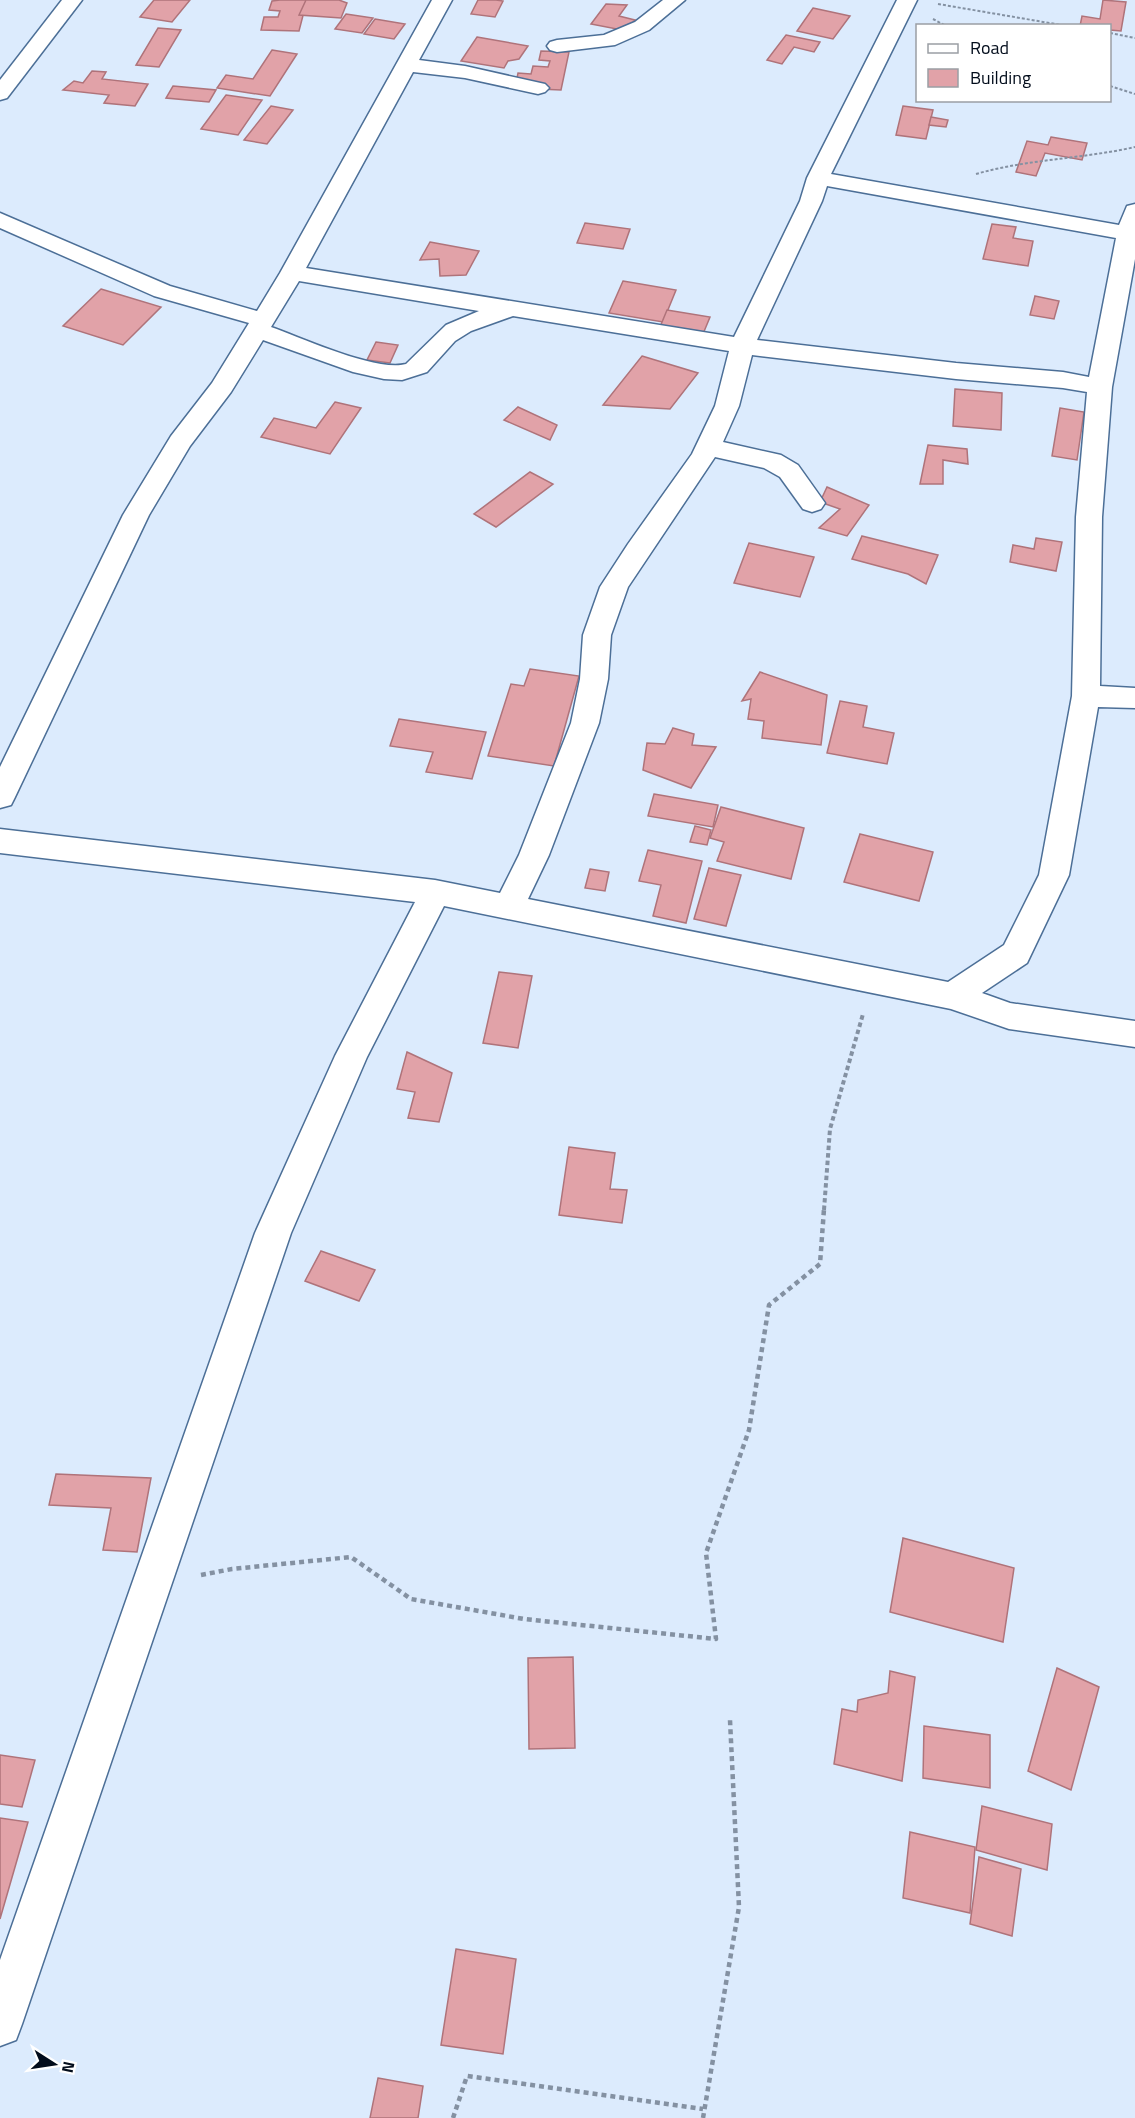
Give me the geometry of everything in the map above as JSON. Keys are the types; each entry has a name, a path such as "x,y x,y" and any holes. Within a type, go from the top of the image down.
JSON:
{"street":[{"path":"0,94 72,0"},
{"path":"0,797 136,515 180,442 222,387 292,273 442,0"},
{"path":"557,46 608,41 642,26 675,0"},
{"path":"509,906 534,855 585,723 594,679 597,635 614,587 637,550 685,484 707,447 727,406 742,346 811,201 819,178 917,1"},
{"path":"406,65 465,72 538,88"},
{"path":"819,178 922,196 1133,227 1100,387 1089,517 1086,696 1054,875 1016,954 952,996"},
{"path":"0,220 162,291 260,325 360,367 380,372 400,374 415,369 440,342 455,330 491,313 514,309"},
{"path":"292,273 742,346 956,371 1063,380 1100,387"},
{"path":"707,447 772,461 789,471 812,503"},
{"path":"1086,696 1135,698"},
{"path":"0,841 435,892 952,996 1009,1016 1135,1034"},
{"path":"0,2024 273,1233 351,1056 435,892"}],"path":[{"path":"917,1 1055,24"},
{"path":"1111,33 1135,38"},
{"path":"1111,86 1135,94"},
{"path":"922,196 948,184 1012,164 1091,155 1135,147"},
{"path":"152,1584 232,1569 351,1557 411,1599 524,1619 716,1639 706,1553 749,1430 769,1305 820,1264 830,1129 866,1005"},
{"path":"703,2118 739,1907 730,1720"},
{"path":"453,2118 467,2076 703,2109"}],"building":[{"path":"154,0 190,0 172,22 140,17"},
{"path":"306,0 339,0 347,3 341,18 299,15"},
{"path":"307,0 299,31 261,30 264,17 278,17 280,11 269,10 272,1"},
{"path":"478,0 503,1 495,17 471,14"},
{"path":"1103,0 1126,2 1121,31 1111,30 1111,24 1080,24 1082,16 1100,19"},
{"path":"606,4 627,5 619,16 635,20 627,31 591,24"},
{"path":"813,8 850,16 833,39 797,31"},
{"path":"346,14 373,18 362,33 335,29"},
{"path":"375,19 405,24 394,39 364,34"},
{"path":"158,28 181,30 159,67 136,65"},
{"path":"786,35 820,42 814,52 794,47 782,64 767,60"},
{"path":"477,37 528,46 519,59 508,61 504,68 461,61"},
{"path":"272,50 297,54 270,96 217,88 226,75 253,79"},
{"path":"541,51 569,52 561,90 515,88 518,73 531,74 533,66 548,67 550,61 539,60"},
{"path":"92,71 106,72 102,79 148,84 135,106 104,103 109,95 63,90 74,81 83,83"},
{"path":"173,86 216,90 209,102 166,98"},
{"path":"226,95 262,100 238,135 201,129"},
{"path":"271,106 293,110 267,144 244,140"},
{"path":"903,106 933,110 926,139 896,135"},
{"path":"931,117 948,120 946,127 929,125"},
{"path":"1051,137 1087,143 1082,160 1045,153 1036,176 1016,172 1027,141 1048,145"},
{"path":"585,223 630,229 623,249 577,243"},
{"path":"992,224 1016,227 1013,238 1033,241 1028,266 983,259"},
{"path":"430,242 479,251 466,275 440,276 439,259 420,260"},
{"path":"623,281 676,290 663,322 609,313"},
{"path":"101,289 161,307 123,345 63,326"},
{"path":"1035,296 1059,301 1054,319 1030,315"},
{"path":"667,310 710,317 703,334 660,327"},
{"path":"376,342 398,345 390,363 367,360"},
{"path":"642,356 698,373 670,409 603,405"},
{"path":"955,389 1002,393 1001,430 953,426"},
{"path":"335,402 361,408 330,454 261,437 274,418 316,428"},
{"path":"518,407 557,425 550,440 504,420"},
{"path":"1060,408 1084,412 1077,460 1052,456"},
{"path":"928,445 967,449 968,464 943,460 943,484 920,484"},
{"path":"530,472 553,484 496,527 474,514"},
{"path":"827,487 869,505 847,536 819,528 840,509 820,502"},
{"path":"862,536 938,555 926,584 908,574 852,559"},
{"path":"1036,538 1062,542 1056,571 1010,562 1013,545 1034,549"},
{"path":"749,543 814,557 800,597 734,583"},
{"path":"530,669 579,676 554,766 488,756 511,684 524,686"},
{"path":"760,672 827,695 821,745 762,738 764,721 748,719 751,699 742,701"},
{"path":"840,701 867,706 863,727 894,733 887,764 827,753"},
{"path":"399,719 486,732 472,779 426,772 433,752 390,746"},
{"path":"673,728 694,734 692,745 716,747 691,788 643,770 647,743 665,744"},
{"path":"654,794 718,805 713,827 648,816"},
{"path":"721,807 804,828 791,879 717,861 724,842 710,838"},
{"path":"695,826 711,830 707,845 690,842"},
{"path":"860,834 933,852 919,901 844,882"},
{"path":"648,850 702,861 686,923 653,916 661,885 639,881"},
{"path":"709,868 741,875 726,926 694,919"},
{"path":"590,869 609,872 605,891 585,888"},
{"path":"499,972 532,976 518,1048 483,1043"},
{"path":"407,1052 452,1073 439,1122 408,1118 415,1092 397,1089"},
{"path":"569,1147 615,1153 610,1189 627,1190 622,1223 559,1215"},
{"path":"321,1251 375,1270 359,1301 305,1281"},
{"path":"56,1474 151,1478 137,1552 103,1550 111,1508 49,1505"},
{"path":"903,1538 1014,1568 1003,1642 890,1612"},
{"path":"573,1657 575,1748 529,1749 528,1658"},
{"path":"1057,1668 1099,1687 1071,1790 1028,1771"},
{"path":"890,1671 915,1677 902,1781 834,1764 842,1709 857,1712 858,1700 888,1693"},
{"path":"924,1726 990,1735 990,1788 923,1778"},
{"path":"0,1755 35,1760 22,1807 0,1804"},
{"path":"982,1806 1052,1824 1047,1870 976,1850"},
{"path":"0,1818 28,1822 0,1919"},
{"path":"910,1832 975,1847 970,1913 903,1898"},
{"path":"979,1857 1021,1869 1012,1936 970,1924"},
{"path":"456,1949 516,1959 503,2054 441,2045"},
{"path":"378,2078 423,2086 418,2118 370,2118"}]}
